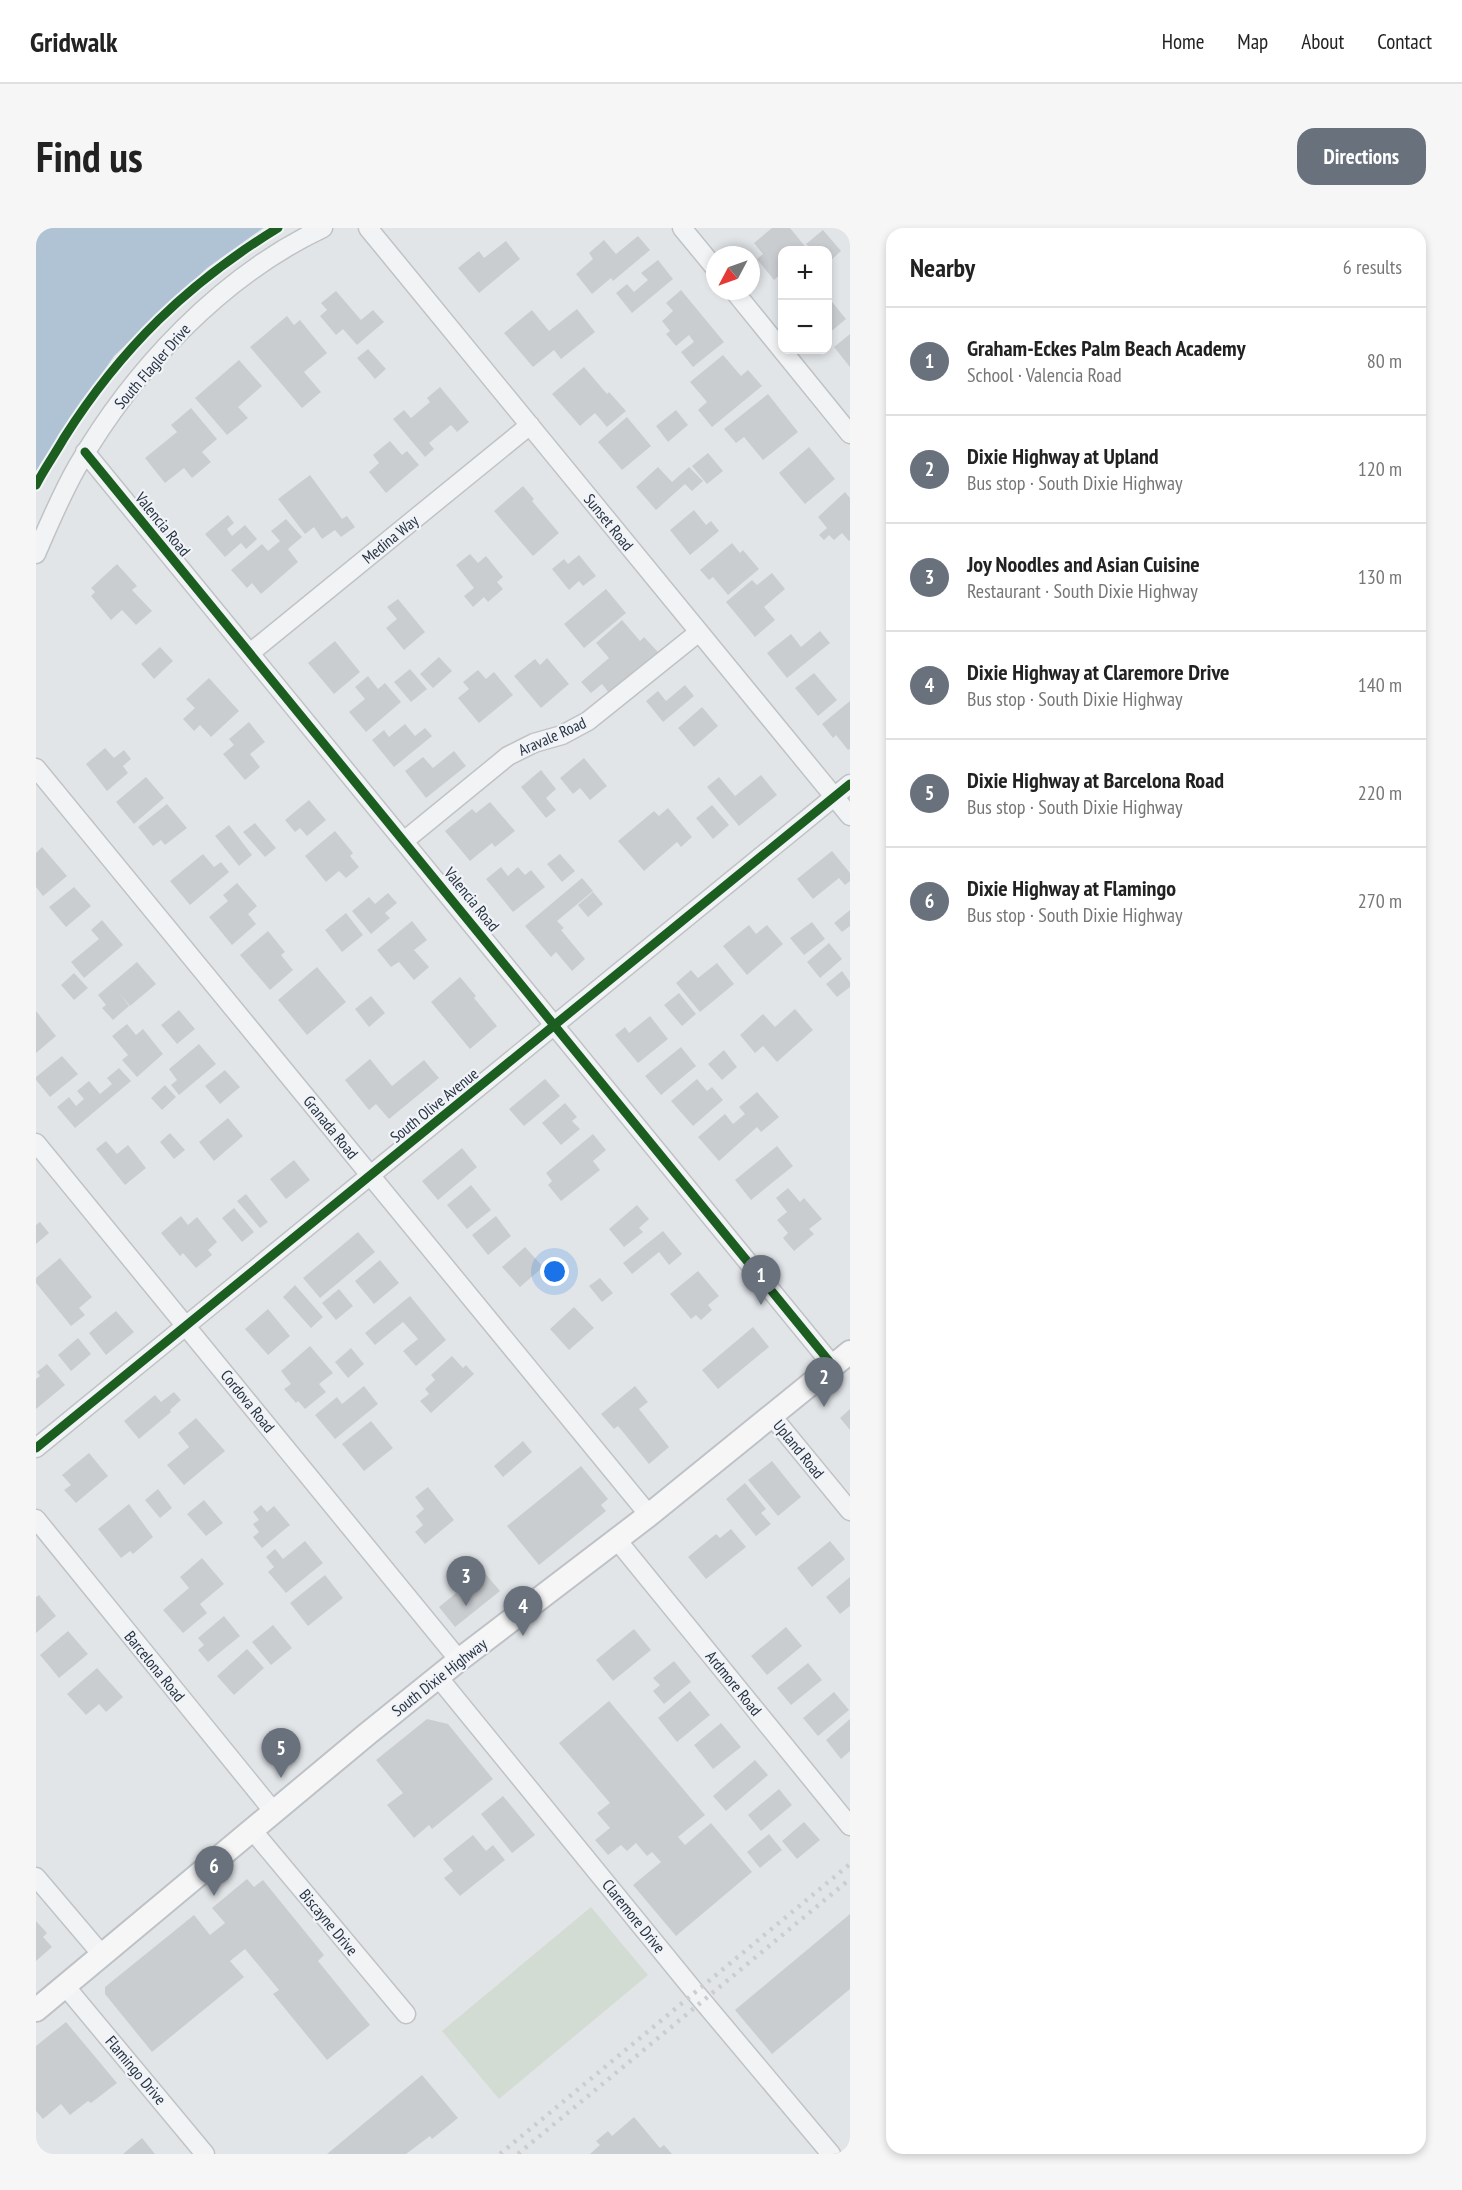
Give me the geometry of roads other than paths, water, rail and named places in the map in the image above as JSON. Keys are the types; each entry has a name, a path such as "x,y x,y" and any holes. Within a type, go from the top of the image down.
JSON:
{"main road":[{"name":"South Dixie Highway","path":"36,2010 459,1660 649,1515 842,1359"}],"street":[{"name":"South Flagler Drive","path":"36,554 54,512 85,453 138,378 200,312 237,282 277,254 323,228"},
{"name":"Sunset Road","path":"368,228 850,816"},
{"path":"682,228 706,257"},
{"path":"741,300 850,434"},
{"name":"Medina Way","path":"250,653 530,425"},
{"name":"Valencia Road","path":"85,453 555,1025 842,1359"},
{"name":"Aravale Road","path":"404,841 508,756 534,743 562,735 588,721 699,632"},
{"name":"Granada Road","path":"36,768 649,1515"},
{"name":"South Olive Avenue","path":"36,1448 850,784"},
{"name":"Cordova Road","path":"36,1143 459,1660"},
{"name":"Upland Road","path":"771,1415 850,1511"},
{"name":"Barcelona Road","path":"36,1519 274,1812"},
{"name":"Ardmore Road","path":"617,1540 850,1826"},
{"name":"Claremore Drive","path":"438,1677 695,1992 831,2154"},
{"name":"Biscayne Drive","path":"253,1831 406,2014"},
{"path":"37,1879 103,1956"},
{"name":"Flamingo Drive","path":"66,1987 205,2154"}],"water":[{"path":"36,228 263,228 207,268 114,356 36,471"}],"railway":[{"path":"500,2154 850,1864"},
{"path":"518,2154 850,1879"}],"place":[{"name":"Graham-Eckes Palm Beach Academy","path":"761,1305"},
{"name":"Dixie Highway at Upland","path":"824,1407"},
{"name":"Joy Noodles and Asian Cuisine","path":"466,1606"},
{"name":"Dixie Highway at Claremore Drive","path":"523,1636"},
{"name":"Dixie Highway at Barcelona Road","path":"281,1778"},
{"name":"Dixie Highway at Flamingo","path":"214,1896"}]}
